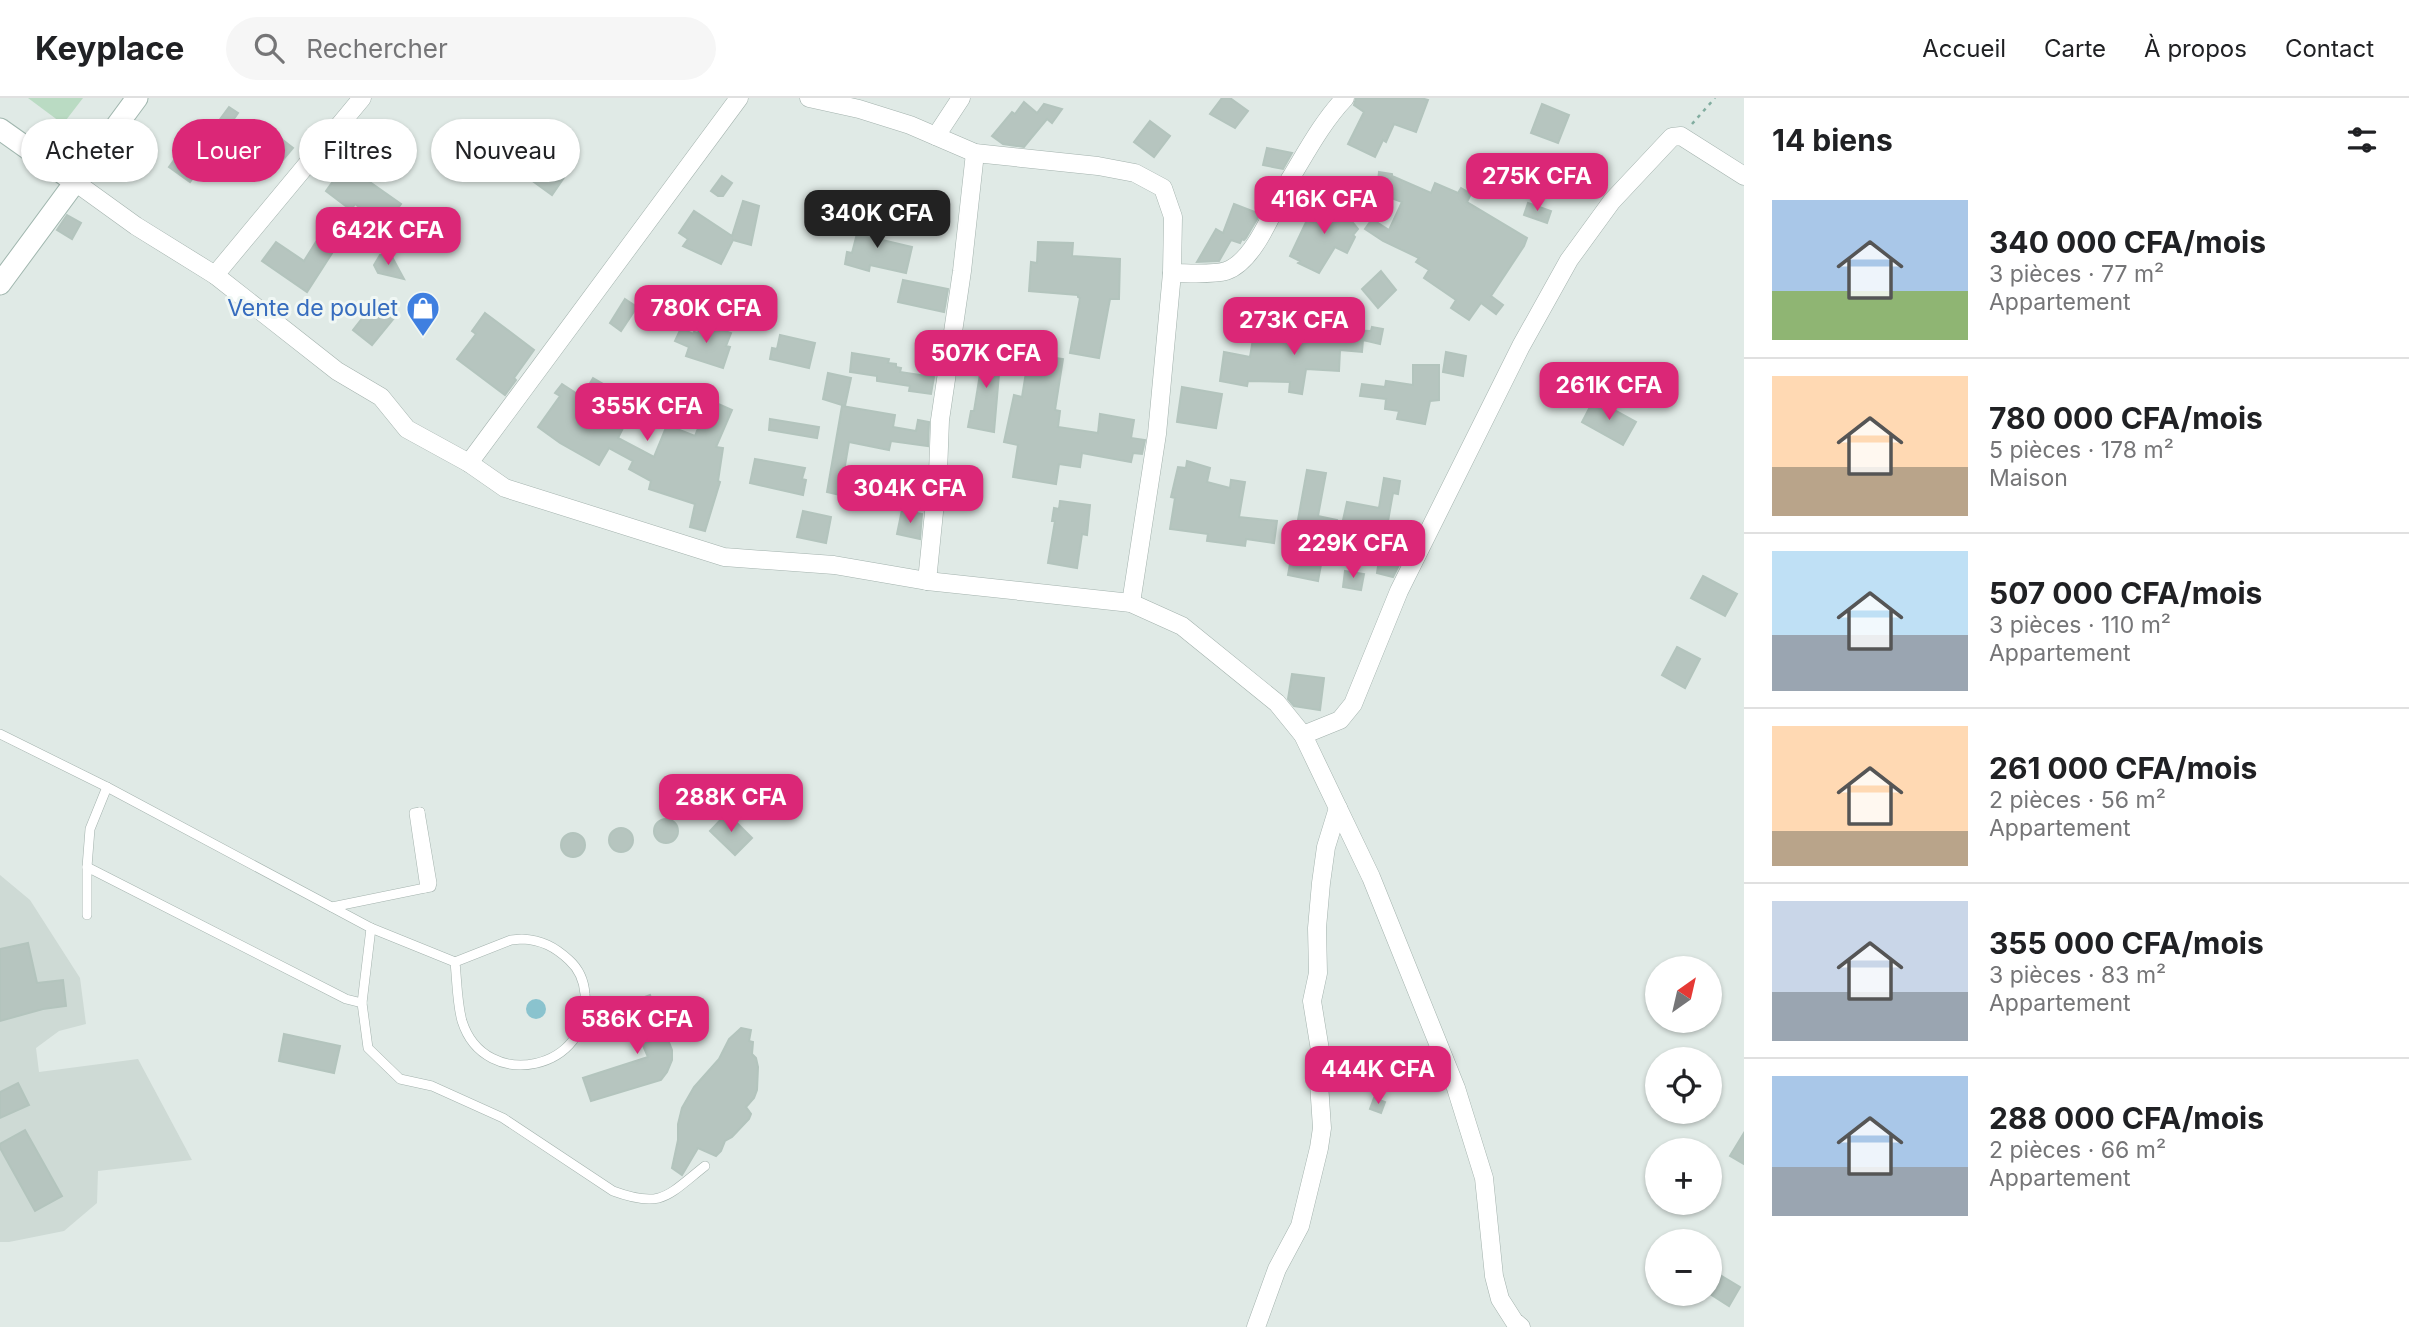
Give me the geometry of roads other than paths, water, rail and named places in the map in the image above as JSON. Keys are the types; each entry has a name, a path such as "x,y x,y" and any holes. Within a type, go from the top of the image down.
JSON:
{"main road":[{"path":"122,119 137,98"},
{"path":"0,130 21,145"},
{"path":"0,284 75,182"}],"street":[{"path":"215,275 362,98"},
{"path":"469,463 741,98"},
{"path":"809,98 898,121 975,153 1110,168 1135,173 1163,188 1173,217 1172,273 1157,434 1131,603"},
{"path":"936,136 961,98"},
{"path":"1172,273 1226,271 1241,262 1254,247 1289,181 1332,111 1345,98"},
{"path":"1303,735 1340,720 1353,704 1399,591 1521,346 1569,260 1612,201 1668,141 1681,136 1744,176"},
{"path":"928,581 940,420 962,271 975,153"},
{"path":"0,295 75,182 136,226 215,275 337,371 380,397 407,429 469,463 505,488 724,557 834,565 928,581 1131,603 1182,626 1277,703 1303,735 1395,935 1464,1113 1484,1178 1494,1276 1500,1299 1521,1327"},
{"path":"1256,1327 1277,1269 1300,1226 1319,1148 1322,1128 1318,1068 1320,1050 1312,1001 1318,972 1317,928 1321,883 1326,847 1338,808"}],"lane":[{"path":"0,734 107,787 371,928 455,962 511,940 533,939 557,949 574,965 584,987 585,1012 576,1035 560,1054 538,1064 513,1065 488,1056 472,1040 463,1023 455,962"},
{"path":"87,915 90,829 107,787"},
{"path":"332,907 431,887 420,812 414,813 425,888"},
{"path":"87,867 346,999 362,1003"},
{"path":"371,928 362,1003 368,1048 400,1079 432,1086 503,1118 613,1191 645,1201 668,1195 705,1166"}],"water":[{"path":"532,999 540,999 546,1009 540,1019 532,1019 526,1013 526,1005"}],"place":[{"name":"Vente de poulet","path":"423,338"}]}
